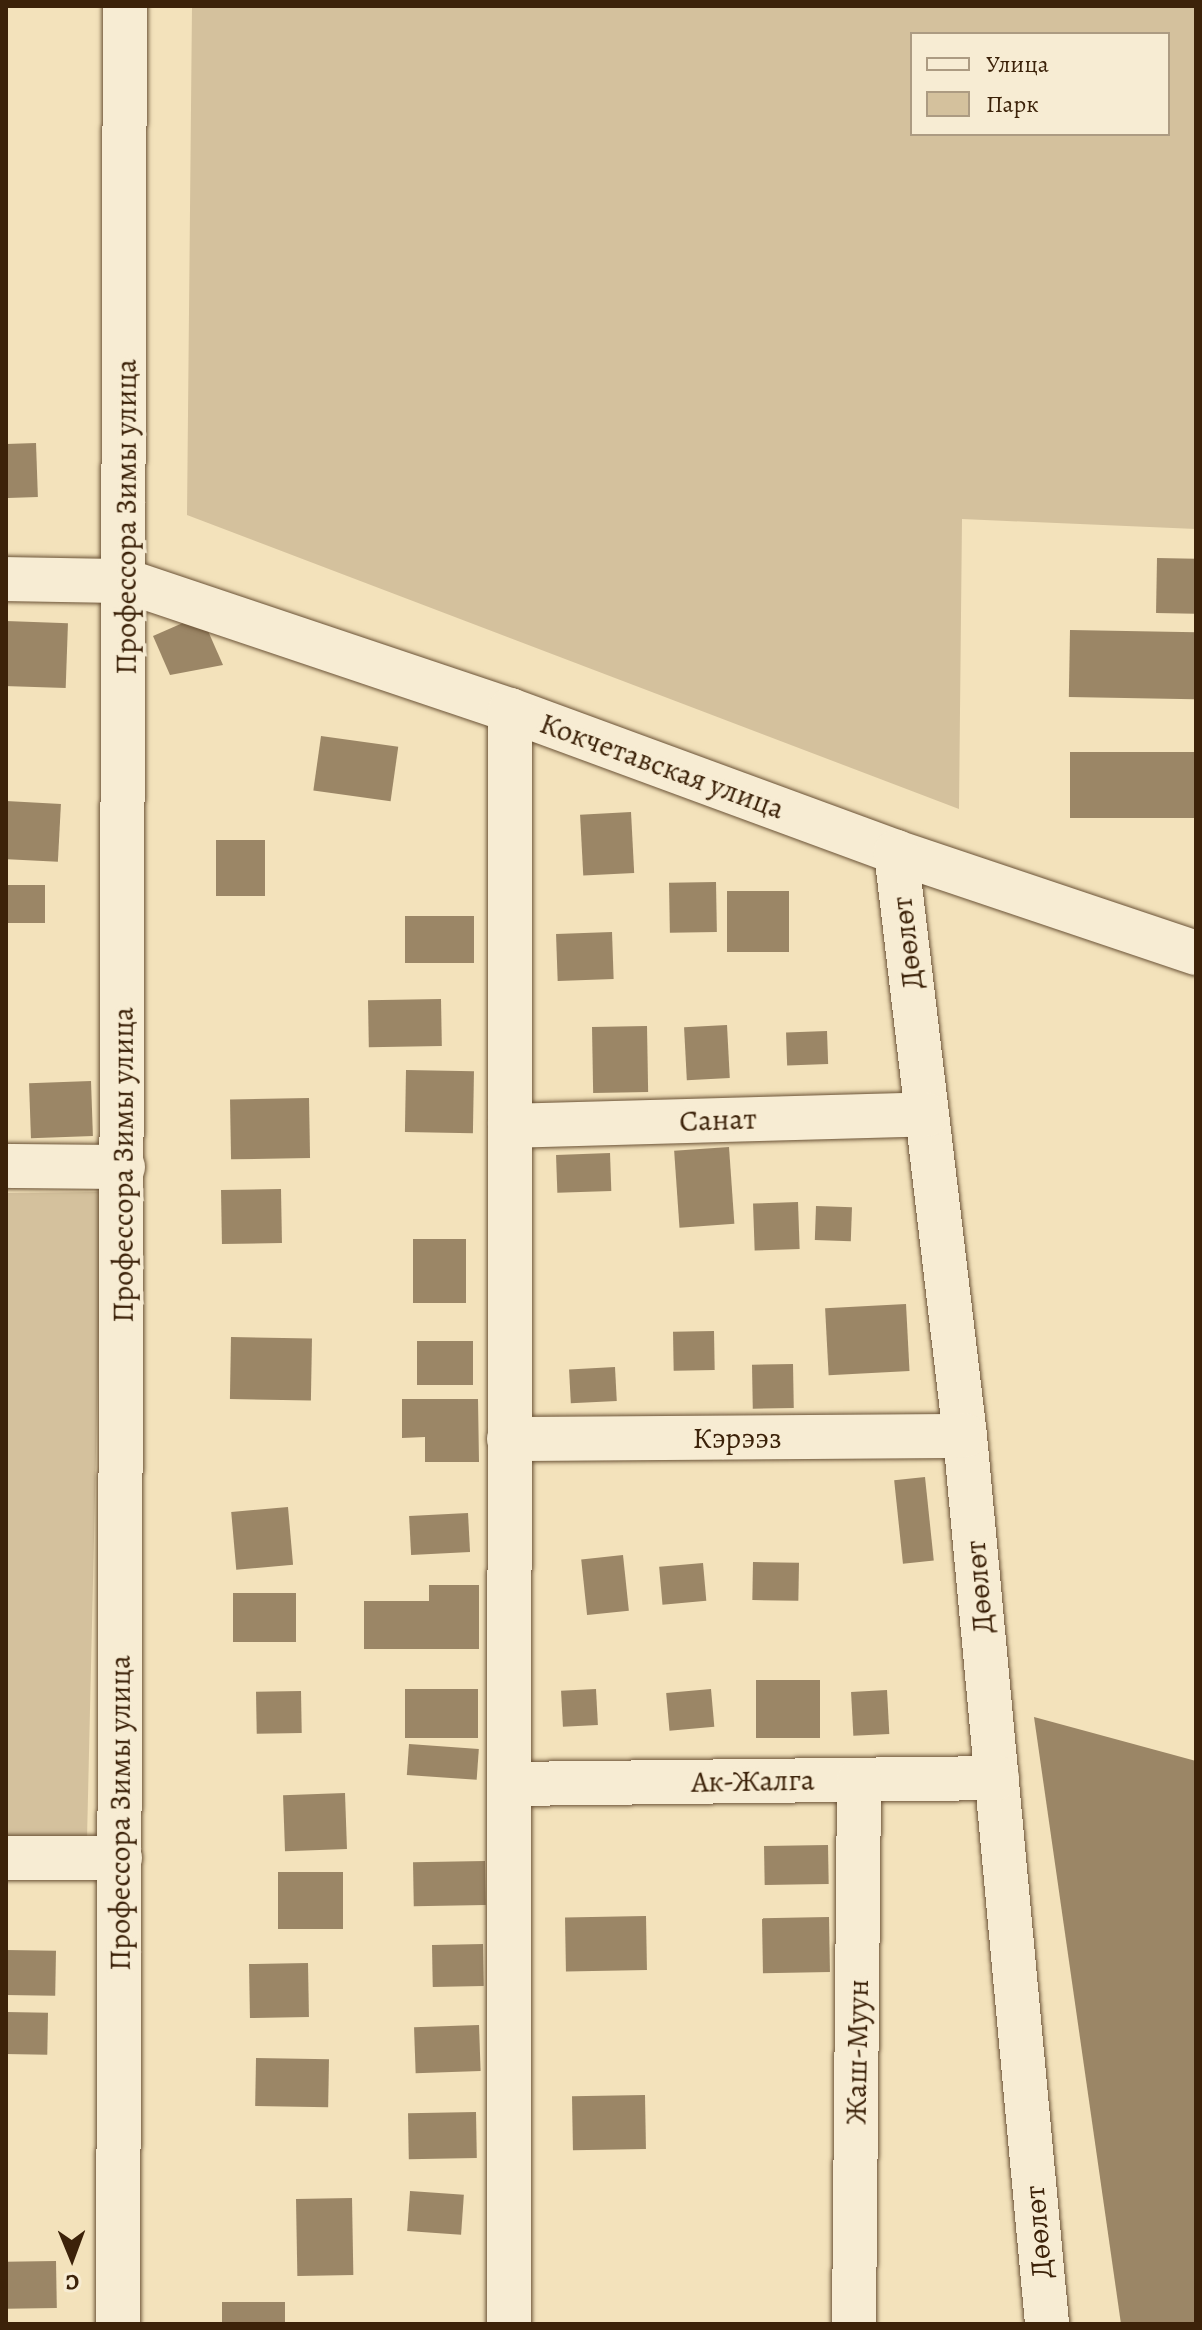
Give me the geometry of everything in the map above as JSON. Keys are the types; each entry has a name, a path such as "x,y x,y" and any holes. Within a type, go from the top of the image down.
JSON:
{"street":[{"name":"Профессора Зимы улица","path":"118,2324 126,581 125,6"},
{"name":"Кокчетавская улица","path":"6,579 126,581 510,710 896,852 1196,953"},
{"path":"509,2324 510,710"},
{"name":"Дөөлөт","path":"896,852 965,1436 1047,2324"},
{"name":"Санат","path":"510,1126 927,1114"},
{"path":"6,1166 123,1167"},
{"name":"Кэрээз","path":"509,1439 965,1436"},
{"name":"Ак-Жалга","path":"509,1784 997,1778"},
{"name":"Жаш-Муун","path":"854,2324 859,1780"},
{"path":"6,1858 120,1858"}],"green space":[{"path":"192,6 1196,6 1196,529 962,519 959,809 187,515"},
{"path":"102,1192 87,1839 6,1840 6,1193"}],"building":[{"path":"36,443 38,497 8,498 6,444"},
{"path":"1157,558 1196,559 1195,614 1156,613"},
{"path":"201,615 223,665 170,675 153,636"},
{"path":"6,621 68,623 66,688 6,686"},
{"path":"1070,630 1196,632 1195,699 1069,697"},
{"path":"321,736 398,747 391,801 313,790"},
{"path":"1070,752 1196,752 1196,818 1070,818"},
{"path":"6,801 61,804 58,862 6,859"},
{"path":"631,812 634,873 583,876 580,815"},
{"path":"216,840 265,840 265,896 216,896"},
{"path":"716,882 717,932 670,933 669,883"},
{"path":"6,885 45,885 45,923 6,923"},
{"path":"727,891 789,891 789,952 727,952"},
{"path":"405,916 474,916 474,963 405,963"},
{"path":"612,932 614,979 558,981 556,934"},
{"path":"441,999 442,1046 369,1047 368,1000"},
{"path":"727,1025 730,1078 687,1080 684,1027"},
{"path":"647,1026 648,1092 593,1093 592,1027"},
{"path":"827,1031 828,1064 787,1065 786,1032"},
{"path":"406,1070 474,1071 473,1133 405,1132"},
{"path":"91,1081 93,1136 31,1138 29,1083"},
{"path":"309,1098 310,1158 231,1159 230,1099"},
{"path":"729,1147 734,1224 680,1228 674,1151"},
{"path":"610,1153 611,1191 557,1193 556,1155"},
{"path":"281,1189 282,1243 222,1244 221,1190"},
{"path":"798,1202 800,1249 755,1251 753,1204"},
{"path":"816,1206 852,1207 851,1241 815,1240"},
{"path":"413,1239 466,1239 466,1303 413,1303"},
{"path":"906,1304 910,1371 829,1375 825,1308"},
{"path":"714,1331 715,1370 674,1371 673,1332"},
{"path":"231,1337 312,1338 311,1400 230,1399"},
{"path":"417,1341 473,1341 473,1385 417,1385"},
{"path":"793,1364 794,1408 753,1409 752,1365"},
{"path":"615,1367 617,1401 571,1403 569,1369"},
{"path":"402,1399 478,1399 479,1462 425,1462 425,1437 402,1438"},
{"path":"925,1477 934,1561 903,1564 894,1480"},
{"path":"288,1507 293,1565 236,1570 231,1512"},
{"path":"468,1513 470,1552 411,1555 409,1516"},
{"path":"623,1555 629,1611 587,1615 581,1559"},
{"path":"753,1562 799,1563 798,1601 752,1600"},
{"path":"703,1563 706,1601 662,1605 659,1567"},
{"path":"429,1585 479,1585 479,1649 364,1649 364,1601 429,1601"},
{"path":"233,1593 296,1593 296,1642 233,1642"},
{"path":"756,1680 820,1680 820,1738 756,1738"},
{"path":"405,1689 478,1689 478,1738 405,1738"},
{"path":"596,1689 598,1725 563,1727 561,1691"},
{"path":"711,1689 714,1727 669,1731 666,1693"},
{"path":"887,1690 889,1734 853,1736 851,1692"},
{"path":"301,1691 302,1733 257,1734 256,1692"},
{"path":"1034,1717 1196,1761 1196,2324 1121,2324"},
{"path":"409,1744 479,1749 477,1780 407,1775"},
{"path":"345,1793 347,1849 285,1851 283,1795"},
{"path":"828,1845 829,1884 765,1885 764,1846"},
{"path":"485,1861 486,1905 414,1906 413,1862"},
{"path":"278,1872 343,1872 343,1929 278,1929"},
{"path":"646,1916 647,1970 566,1971 565,1917"},
{"path":"829,1917 830,1972 763,1973 762,1918"},
{"path":"483,1944 484,1986 433,1987 432,1945"},
{"path":"6,1950 56,1951 55,1996 6,1995"},
{"path":"308,1963 309,2017 250,2018 249,1964"},
{"path":"6,2012 48,2013 47,2055 6,2054"},
{"path":"479,2025 481,2071 416,2073 414,2027"},
{"path":"256,2058 329,2059 328,2107 255,2106"},
{"path":"645,2095 646,2149 573,2150 572,2096"},
{"path":"476,2112 477,2158 409,2159 408,2113"},
{"path":"410,2191 464,2195 461,2235 407,2231"},
{"path":"352,2198 353,2275 297,2276 296,2199"},
{"path":"56,2261 57,2308 7,2309 6,2262"},
{"path":"222,2302 285,2302 285,2324 222,2324"}]}
